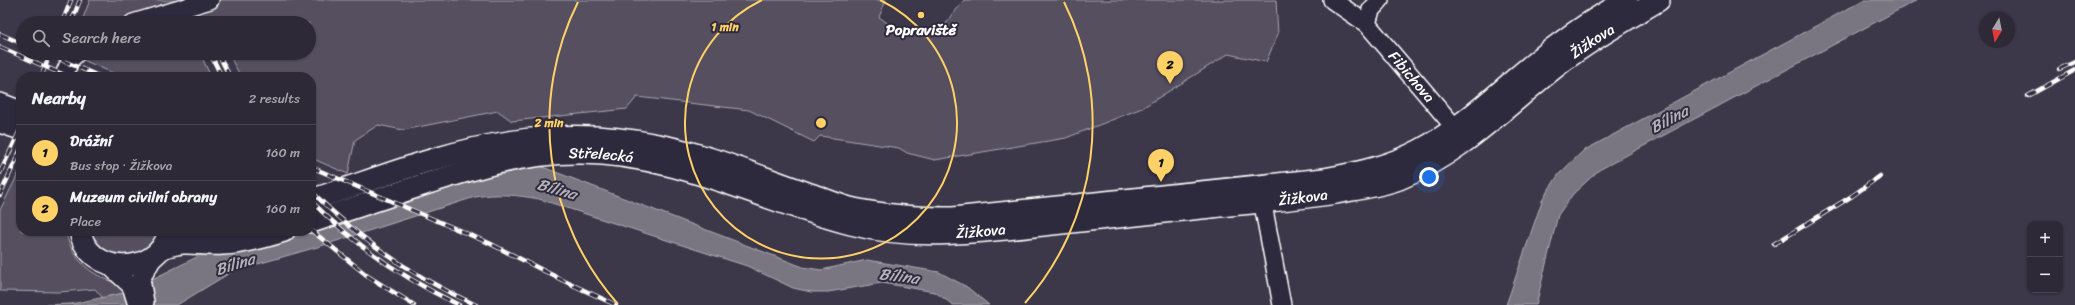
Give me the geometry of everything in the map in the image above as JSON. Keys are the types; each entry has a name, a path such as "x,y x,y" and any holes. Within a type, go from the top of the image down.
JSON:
{"main road":[{"name":"Žižkova","path":"1261,194 1324,179 1359,173 1390,164 1419,151 1456,129 1559,43 1627,0"},
{"name":"Žižkova","path":"891,224 920,235 968,232 1261,194 1361,189 1396,180 1425,167 1466,142 1564,61 1619,24 1659,0"},
{"path":"0,104 16,110"},
{"path":"0,122 16,127"},
{"name":"Střelecká","path":"316,198 463,152 542,137 579,136 630,140 659,145 736,168 852,208 891,224"},
{"name":"Střelecká","path":"316,220 442,178 511,158 580,152 625,156 683,167 851,224 891,224"},
{"path":"82,236 87,247 93,254 105,262 123,267 147,262 162,245 178,242 224,244 265,236"}],"street":[{"path":"156,16 210,0"},
{"name":"Fibichova","path":"1332,0 1366,24 1456,129"},
{"path":"1366,24 1371,10 1380,0"},
{"path":"66,72 71,60"},
{"path":"1261,194 1282,305"},
{"path":"137,294 142,274 162,245"},
{"path":"105,262 126,280 146,305"}],"shaded area":[{"path":"90,0 886,0 879,17 901,33 938,34 964,0 1276,0 1278,34 1266,62 1228,54 1142,108 1066,138 935,160 907,153 899,148 820,136 814,142 749,110 637,97 627,109 512,121 498,111 403,130 378,125 355,140 348,174 316,160 316,72 238,72 232,60 316,60 316,16 84,16"},
{"path":"83,60 203,60 209,72 111,72"},
{"path":"16,178 16,236 67,236 72,250 83,265 94,273 114,283 124,293 103,298 95,289 59,292 0,291 0,210"},
{"path":"94,236 155,236 152,242 144,250 135,254 124,256 114,255 105,250 97,242"}],"water":[{"name":"Bílina","path":"1864,0 1917,0 1599,170 1573,194 1558,215 1536,305 1506,305 1543,198 1559,174 1583,151"},
{"name":"Bílina","path":"540,166 803,267 821,270 867,260 939,272 967,287 989,305 953,305 935,292 882,283 828,292 811,292 793,288 747,266 539,199 500,195 475,197 321,246 233,271 177,305 42,305 71,304 124,293 201,255 246,252 297,236 316,236 316,230 481,178 512,170"}],"railway":[{"path":"65,16 71,0"},
{"path":"74,16 80,0"},
{"path":"0,34 16,41"},
{"path":"0,47 16,54"},
{"path":"30,60 58,72"},
{"path":"61,60 89,72"},
{"path":"214,60 220,72"},
{"path":"222,60 228,72"},
{"path":"43,72 47,62"},
{"path":"2059,69 2075,62"},
{"path":"2028,96 2075,70"},
{"path":"0,173 16,139"},
{"path":"0,195 16,160"},
{"path":"316,169 489,243 562,280 616,305"},
{"path":"1774,244 1852,196 1880,176"},
{"path":"316,196 348,225 388,256 430,282 476,305"},
{"path":"316,206 345,232 380,259 419,284 459,305"},
{"path":"316,234 369,277 414,305"}],"place":[{"name":"Popraviště","path":"921,15"},
{"name":"Muzeum civilní obrany","path":"1170,84"},
{"name":"Drážní","path":"1161,182"}]}
